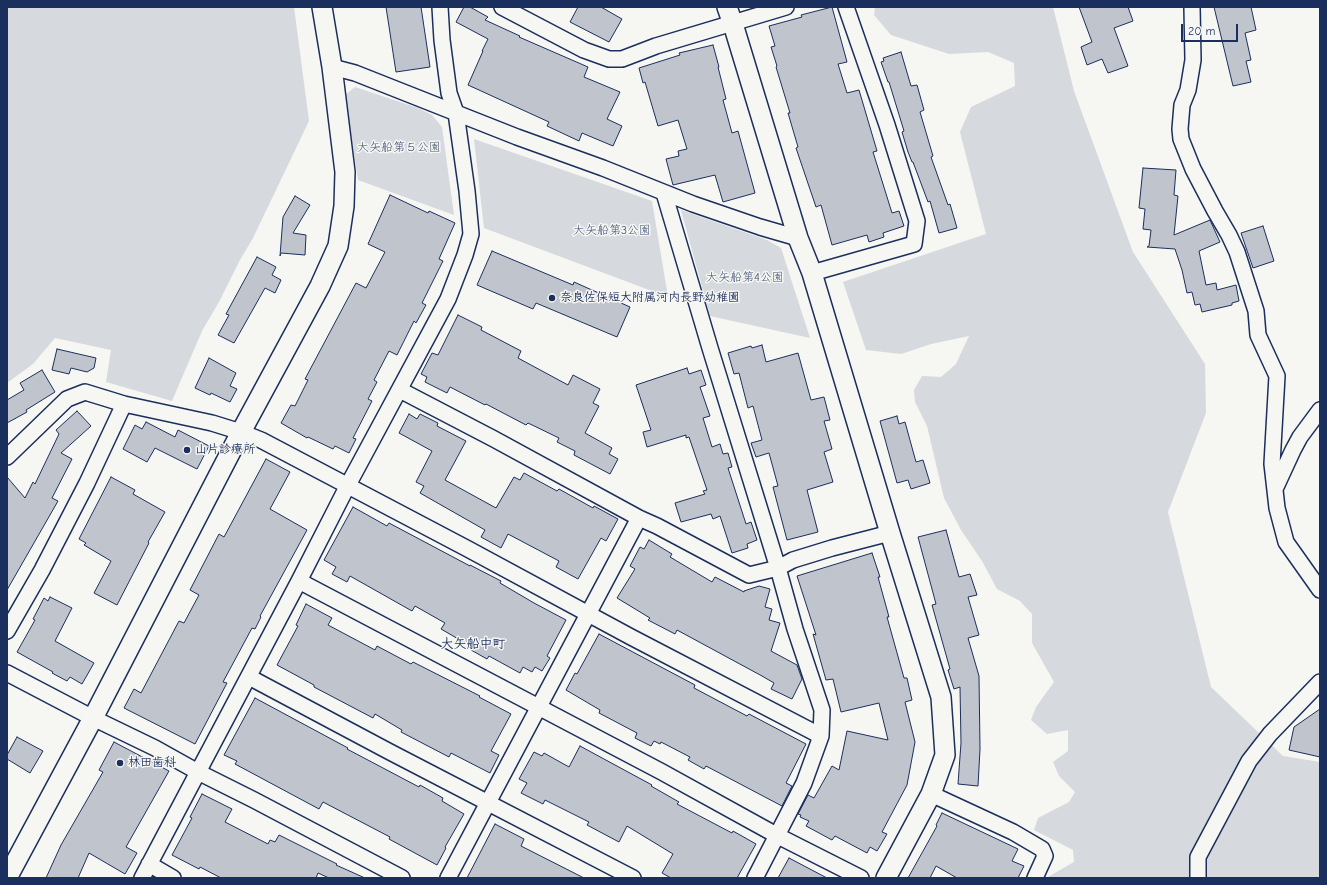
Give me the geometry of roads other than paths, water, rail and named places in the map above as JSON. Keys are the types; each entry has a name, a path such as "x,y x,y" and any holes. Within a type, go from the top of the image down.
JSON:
{"street":[{"path":"7,878 93,718 241,432 320,286 338,246 344,206 345,172 332,66 322,7"},
{"path":"142,878 348,485 448,299 465,255 471,234 467,191 456,113 449,93 442,40 440,7"},
{"path":"502,7 584,50 609,59 622,59 730,15 786,7"},
{"path":"812,274 914,244 917,221 887,125 846,7"},
{"path":"1192,7 1193,60 1188,90 1182,105 1180,129 1181,139 1193,169 1215,211 1230,235 1237,252 1256,311 1258,335 1277,376 1272,464 1277,508 1286,542 1320,590"},
{"path":"730,15 798,238 812,274 941,697 945,755 931,794 886,878"},
{"path":"332,66 355,73 664,193 760,227 798,238"},
{"path":"664,193 778,568 795,629 822,710 821,736 804,783 755,878"},
{"path":"400,390 749,575 778,568 793,560 832,548 890,533"},
{"path":"7,457 67,399 85,392 124,404 212,423 241,432 261,440 348,485 821,736"},
{"path":"7,631 42,570 87,483 124,404"},
{"path":"1275,490 1300,437 1320,410"},
{"path":"448,878 639,518"},
{"path":"299,581 662,772 778,836 861,878"},
{"path":"7,673 93,718 155,748 198,772 402,878"},
{"path":"248,677 633,878"},
{"path":"1198,878 1198,857 1249,761 1270,734 1320,682"},
{"path":"931,794 1012,832 1042,849 1046,856 1035,878"},
{"path":"149,864 172,878"}],"place":[{"name":"奈良佐保短大附属河内長野幼稚園","path":"552,298"},
{"name":"山片診療所","path":"187,450"},
{"name":"林田歯科","path":"120,763"}],"district":[{"name":"大矢船中町","path":"473,644"}],"park label":[{"name":"大矢船第５公園","path":"399,148"},
{"name":"大矢船第3公園","path":"612,231"},
{"name":"大矢船第4公園","path":"745,278"}]}
